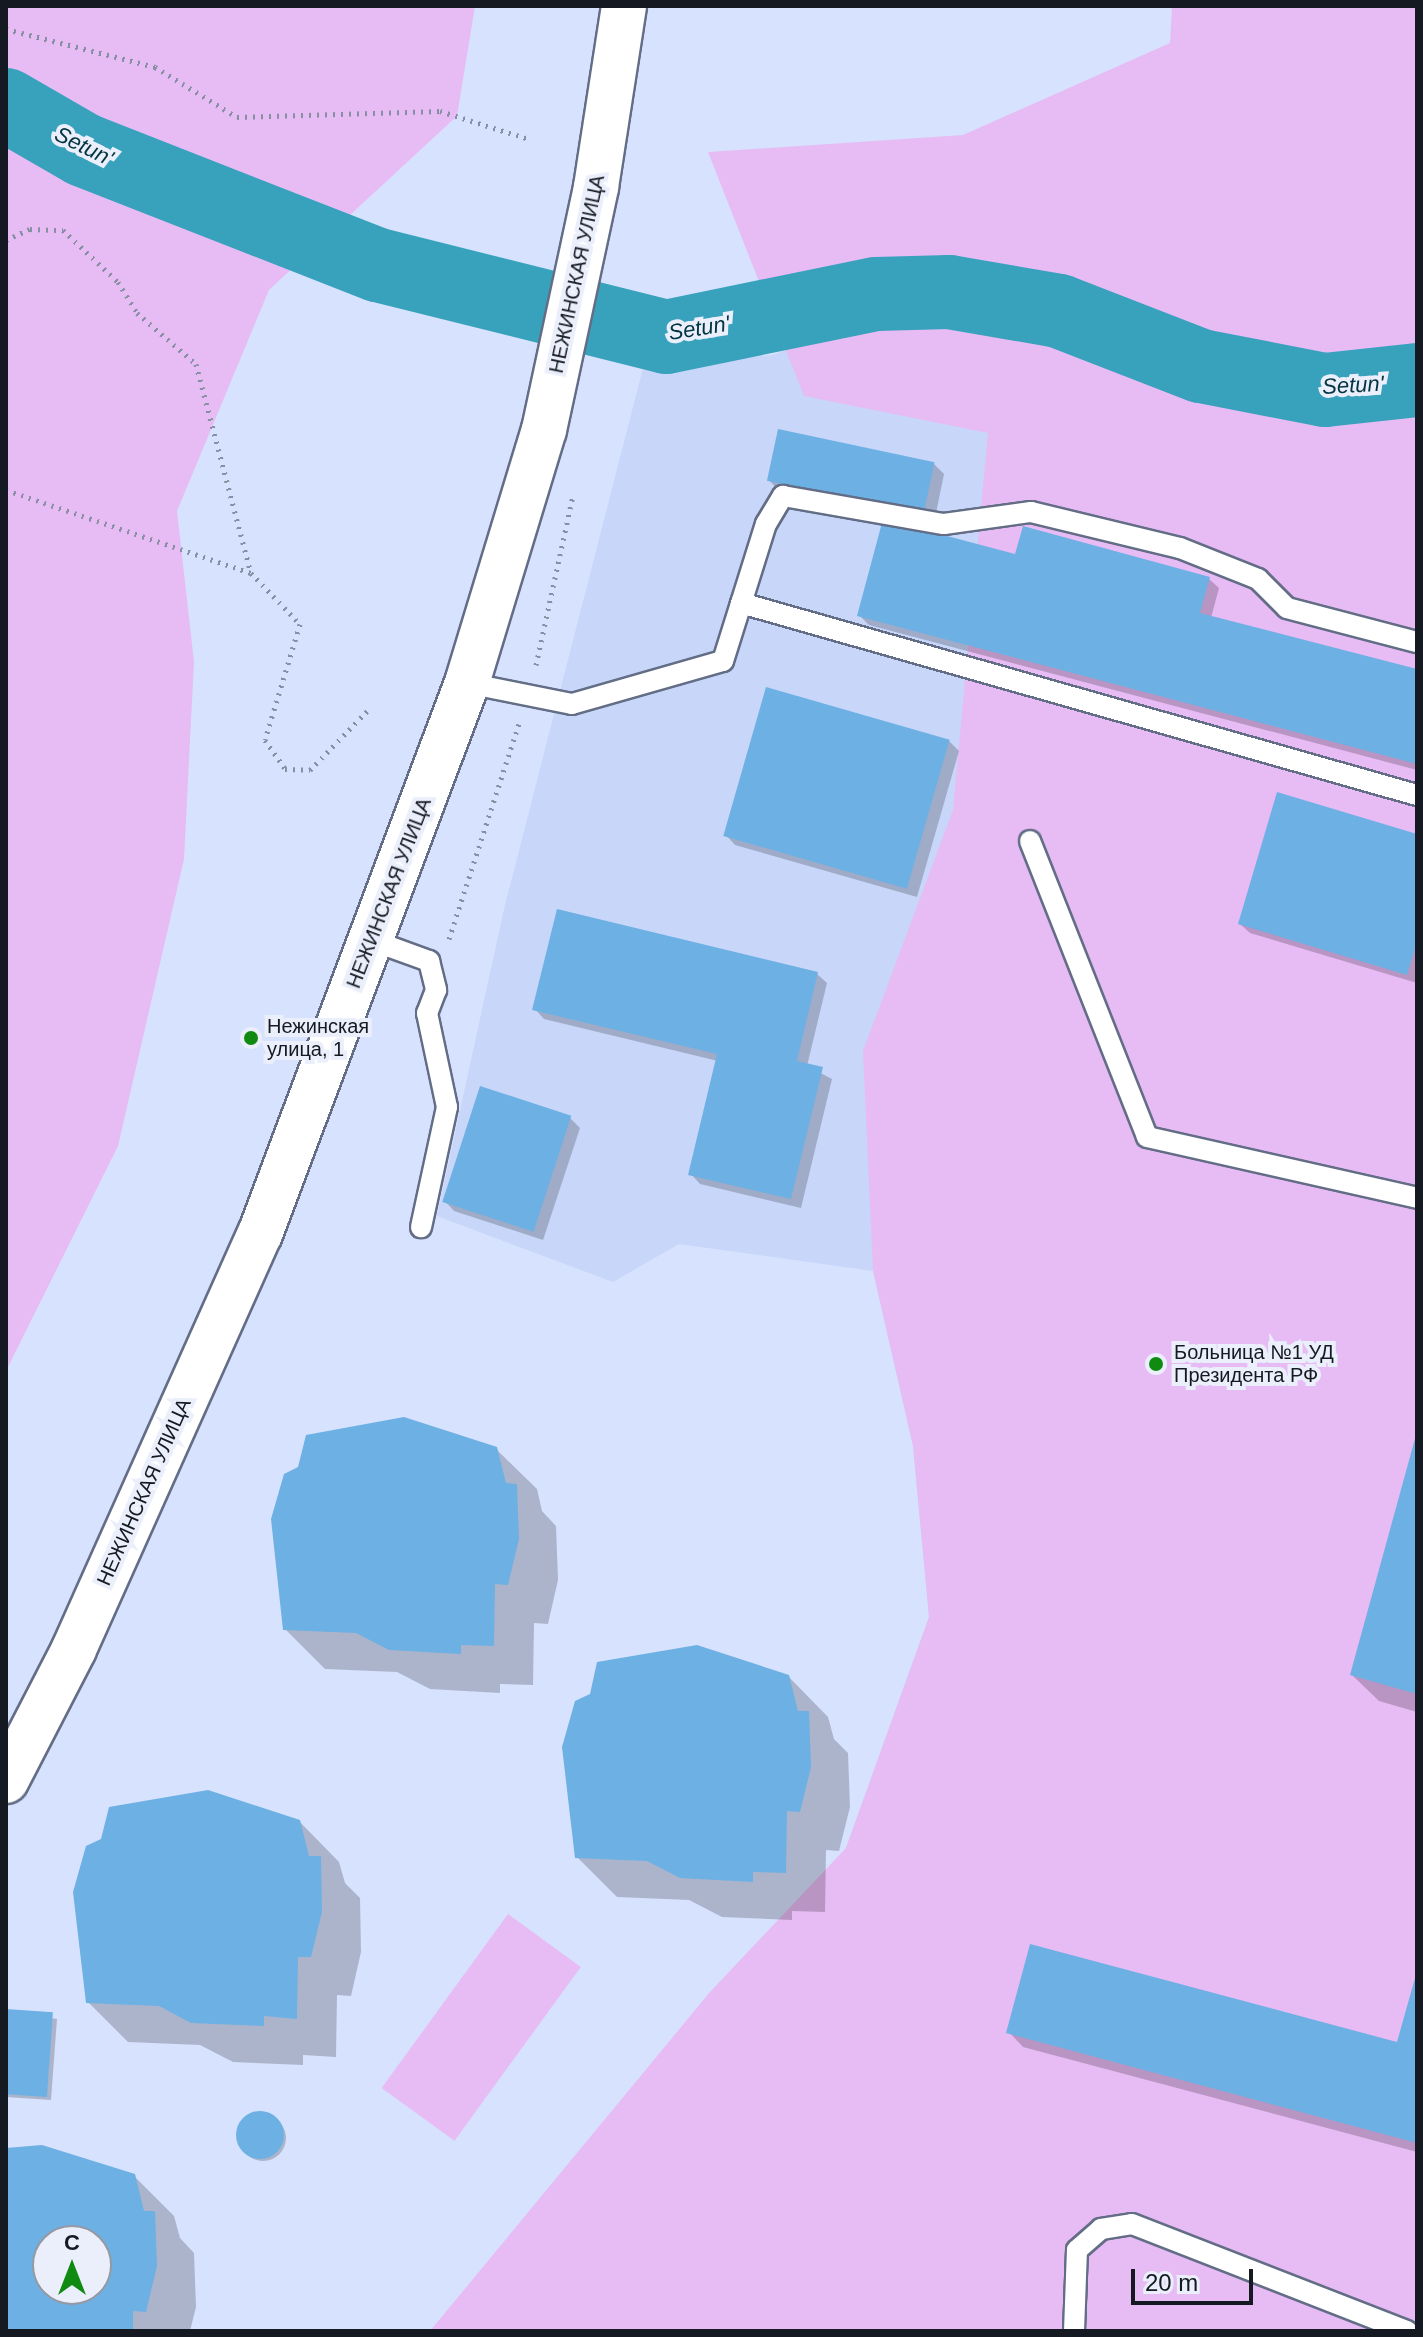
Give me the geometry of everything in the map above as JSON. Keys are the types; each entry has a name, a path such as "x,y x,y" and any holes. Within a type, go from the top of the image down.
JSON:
{"street":[{"name":"НЕЖИНСКАЯ УЛИЦА","path":"6,1781 74,1649 260,1234 467,683 544,430 596,187 624,6"}],"lane":[{"path":"467,683 572,704 723,661 766,524 783,496 944,524 1031,512 1180,548 1258,579 1287,608 1417,642"},
{"path":"741,603 1417,795"},
{"path":"1030,841 1147,1137 1417,1198"},
{"path":"371,940 429,961 436,990 427,1013 447,1107 421,1227"},
{"path":"1074,2331 1077,2250 1101,2229 1132,2224 1407,2331"}],"path":[{"path":"6,29 155,67 237,117 440,111 529,139"},
{"path":"6,240 30,229 63,230 118,282 137,313 196,364 251,573"},
{"path":"6,490 251,573 300,624 265,740 285,769 310,770 370,708"}],"shaded area":[{"path":"6,6 475,6 457,116 269,290 177,511 194,662 184,859 118,1146 6,1371"},
{"name":"Больница №1 УД Президента РФ","path":"1172,6 1417,6 1417,2331 430,2331 710,1992 846,1848 929,1617 913,1446 873,1271 863,1051 953,810 988,433 804,396 708,152 963,135 1170,43"},
{"path":"852,323 1019,326 1417,2331 846,1848 929,1617 913,1446 873,1271 679,1244 613,1282 437,1216 504,909 643,368 773,355"},
{"path":"508,1914 581,1967 454,2141 382,2088"}],"building":[{"path":"778,429 935,462 923,514 767,481"},
{"path":"883,519 1015,554 1023,526 1210,577 1200,613 1417,669 1417,764 857,616"},
{"path":"766,687 950,740 907,889 723,836"},
{"path":"1277,792 1417,834 1417,942 1407,975 1238,924"},
{"path":"557,909 818,972 797,1061 823,1067 791,1199 688,1175 717,1054 532,1010"},
{"path":"480,1086 571,1116 534,1232 442,1202"},
{"path":"404,1417 497,1447 506,1483 517,1484 519,1539 508,1585 495,1584 494,1646 461,1645 461,1654 389,1650 356,1633 283,1630 271,1519 284,1474 298,1467 306,1435"},
{"path":"1417,1435 1417,1694 1350,1675"},
{"path":"697,1645 789,1675 798,1711 809,1711 811,1767 800,1812 787,1811 786,1873 753,1872 753,1882 680,1878 647,1861 575,1858 562,1747 575,1701 590,1694 597,1662"},
{"path":"208,1790 300,1820 309,1856 321,1856 322,1912 311,1957 298,1957 297,2019 264,2016 264,2026 191,2023 159,2006 86,2003 73,1892 86,1846 101,1839 109,1807"},
{"path":"1030,1944 1397,2042 1417,1971 1417,2143 1006,2033"},
{"path":"6,2009 53,2012 47,2097 6,2094"},
{"path":"260,2111 277,2118 284,2135 277,2152 260,2159 243,2152 236,2135 243,2118"},
{"path":"42,2145 135,2174 144,2211 155,2211 157,2266 146,2312 133,2311 133,2331 6,2331 6,2148"}],"waterway":[{"name":"Setun'","path":"6,105 84,150 378,265 666,337 876,294 949,292 1059,311 1201,366 1325,390 1417,380"}],"place":[{"name":"Нежинская улица, 1","path":"251,1038"},
{"name":"Больница №1 УД Президента РФ","path":"1156,1364"}]}
